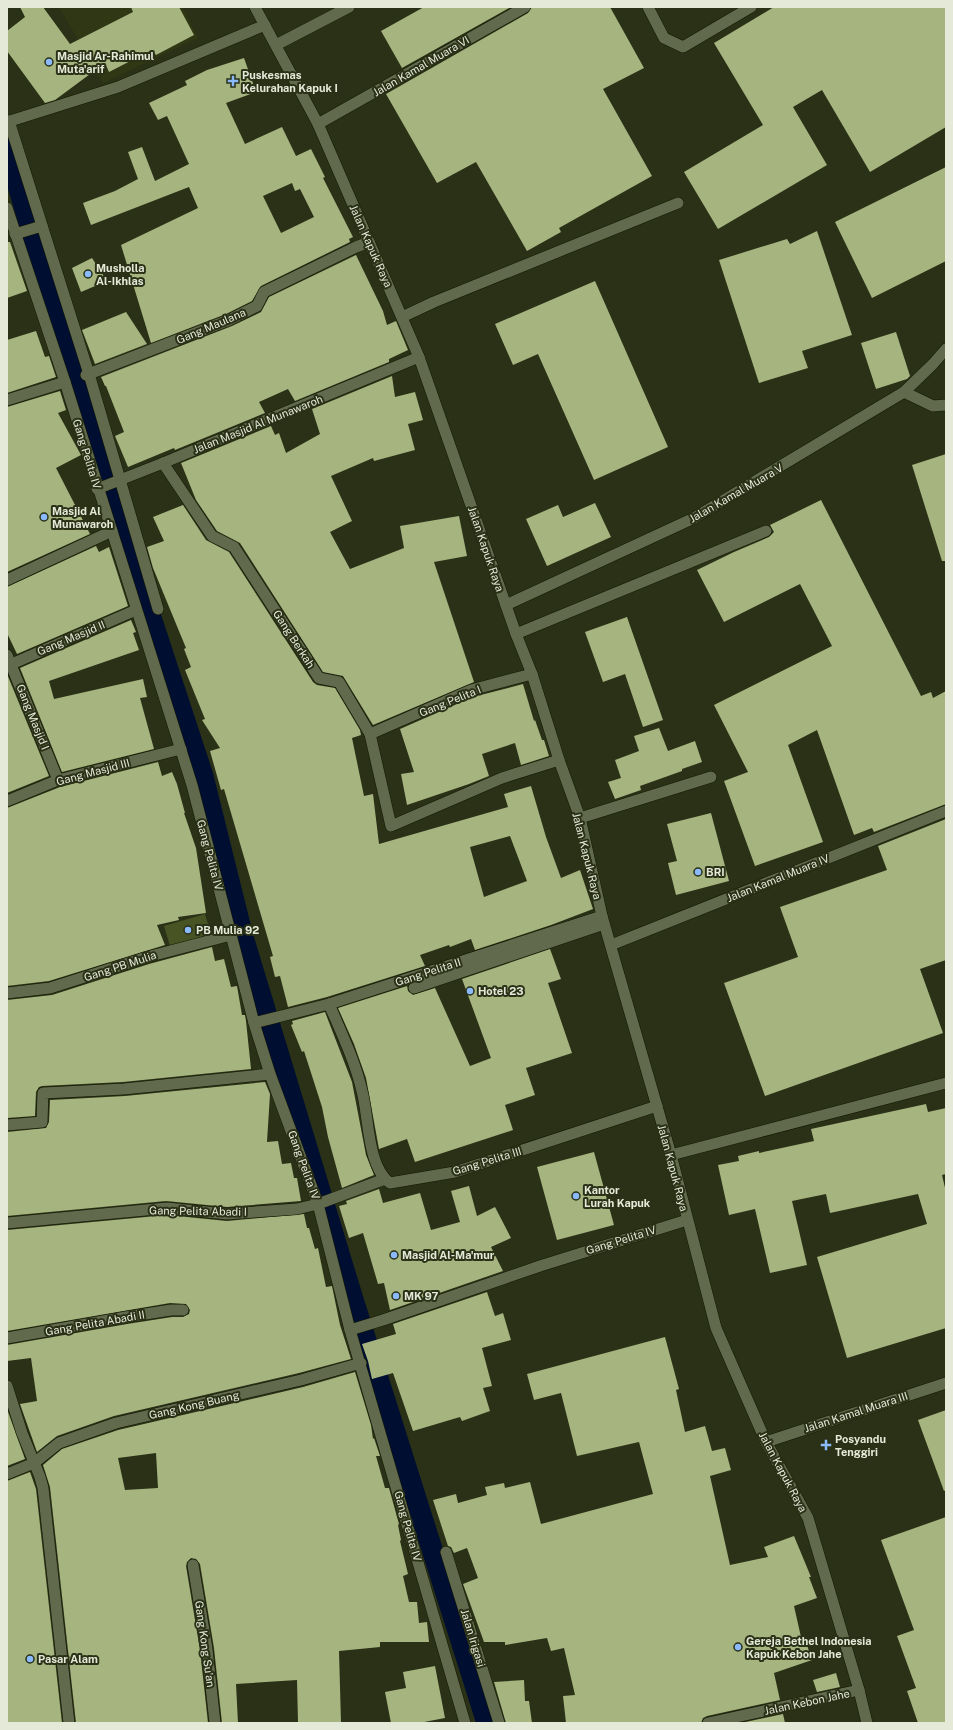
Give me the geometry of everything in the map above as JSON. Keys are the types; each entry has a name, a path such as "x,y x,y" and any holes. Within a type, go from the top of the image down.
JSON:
{"street":[{"name":"Jalan Kapuk Raya","path":"255,7 318,124 419,357 516,634 532,674 559,760 580,818 603,920 671,1155 716,1328 766,1442 808,1518 859,1690 867,1723"},
{"path":"276,45 349,7"},
{"name":"Jalan Kamal Muara VI","path":"318,124 525,7"},
{"path":"648,7 664,38 683,47 751,7"},
{"path":"158,609 8,121 118,87 265,25"},
{"path":"402,317 434,302 678,203"},
{"name":"Gang Pelita IV","path":"7,208 17,233 99,488 192,785 231,935 270,1074 322,1202 361,1363 465,1723"},
{"path":"17,233 40,227"},
{"name":"Gang Maulana","path":"87,375 230,320 257,306 264,292 369,242"},
{"name":"Jalan Kamal Muara V","path":"506,605 694,518 904,392 946,350"},
{"name":"Jalan Masjid Al Munawaroh","path":"99,488 419,357"},
{"path":"7,400 64,382"},
{"path":"904,392 933,406 946,405"},
{"name":"Gang Berkah","path":"163,463 212,536 234,547 319,678 339,682 370,734 391,826 502,778 559,760"},
{"path":"7,580 112,531"},
{"path":"516,634 766,531"},
{"name":"Gang Masjid II","path":"9,662 136,610"},
{"name":"Gang Masjid I","path":"9,662 58,780"},
{"name":"Gang Pelita I","path":"370,734 471,690 532,674"},
{"name":"Gang Masjid III","path":"7,801 58,780 181,749"},
{"path":"580,818 711,776"},
{"name":"Jalan Kamal Muara IV","path":"611,945 946,811"},
{"path":"414,988 603,920"},
{"name":"Gang Pelita II","path":"256,1022 329,1004 603,920"},
{"name":"Gang PB Mulia","path":"7,993 50,988 147,957 231,935"},
{"path":"329,1004 347,1046 362,1091 372,1154 385,1179"},
{"path":"7,1125 42,1122 43,1093 124,1089 270,1074"},
{"path":"671,1155 946,1083"},
{"name":"Gang Pelita III","path":"322,1202 385,1179 390,1183 455,1172 657,1106"},
{"name":"Gang Pelita Abadi I","path":"7,1223 167,1208 228,1214 296,1208 322,1202"},
{"name":"Gang Pelita IV","path":"353,1329 540,1266 687,1220"},
{"name":"Gang Pelita Abadi II","path":"7,1338 126,1317 171,1310 183,1310"},
{"name":"Gang Kong Buang","path":"7,1474 34,1463 59,1443 116,1423 300,1380 361,1363"},
{"name":"Jalan Kamal Muara III","path":"766,1442 946,1382"},
{"path":"7,1386 22,1433 44,1488 69,1723"},
{"name":"Jalan Irigasi","path":"446,1552 499,1723"},
{"name":"Gang Kong Su'an","path":"193,1565 207,1649 215,1723"},
{"name":"Jalan Kebon Jahe","path":"708,1723 859,1690"}],"shaded area":[{"path":"59,7 182,7 198,38 103,83"},
{"name":"PB Mulia 92","path":"205,914 211,934 170,946 164,926"}],"building":[{"path":"20,7 43,7 70,44 133,12 131,7 179,7 194,35 156,55 152,50 109,72 105,63 55,100 45,103 7,51 7,31 25,17"},
{"path":"424,7 511,7 402,68 381,31"},
{"path":"532,7 610,7 644,68 603,89 652,176 559,228 561,232 527,251 476,162 437,183 386,94 528,13"},
{"path":"774,7 946,7 946,127 870,172 822,90 793,107 827,165 718,229 684,172 763,125 714,43"},
{"path":"244,58 256,92 226,103 245,144 282,127 296,156 311,149 325,177 323,178 353,237 349,239 350,242 261,286 252,301 226,314 151,343 121,245 198,208 189,187 91,225 83,203 115,191 138,179 128,152 142,147 155,181 189,164 167,116 158,120 149,103 187,85 185,81 207,70","holes":["292,183 295,191 300,189 314,217 281,233 263,196"]},
{"path":"946,167 946,261 872,298 835,222"},
{"path":"817,231 852,335 802,351 808,368 759,383 719,260 787,239 790,244"},
{"path":"7,242 10,242 27,291 7,298"},
{"path":"356,255 383,311 387,325 396,321 408,350 389,359 389,362 295,401 288,389 259,402 265,413 175,450 174,448 128,467 115,436 124,432 101,377 232,326 261,312 269,297"},
{"name":"Musholla Al-Ikhlas","path":"92,258 107,281 81,292 72,268"},
{"path":"595,281 668,447 594,480 538,354 513,365 495,324"},
{"path":"126,312 147,344 95,364 82,330"},
{"path":"36,331 45,357 49,356 56,377 7,393 7,340"},
{"path":"896,332 910,376 907,379 876,389 861,343"},
{"path":"392,376 395,397 415,392 423,420 408,424 415,450 374,461 373,458 331,476 352,521 330,532 350,569 404,548 400,526 459,516 467,556 434,562 474,682 373,725 343,676 323,672 240,543 217,531 196,500 181,463 271,426 275,435 279,433 286,453 320,434 312,409"},
{"path":"60,391 66,410 58,413 81,455 56,468 90,534 7,572 7,407"},
{"path":"946,454 946,561 942,561 912,465"},
{"path":"821,500 921,696 931,692 933,698 946,691 946,804 874,832 872,828 854,835 817,730 788,745 823,842 755,866 724,781 748,772 714,705 832,646 800,584 724,622 697,570 769,537 774,532 770,525"},
{"path":"595,503 611,537 547,566 526,519 558,505 563,517"},
{"path":"183,505 206,540 229,552 313,682 317,685 335,688 360,730 361,735 352,738 364,796 373,794 379,844 508,807 504,794 531,786 546,837 561,878 580,870 593,909 551,925 475,950 471,939 450,947 449,945 420,955 425,966 327,997 288,1007 280,976 275,977 270,957 273,956 224,789 221,790 210,751 220,748 202,720 205,719 185,670 191,667 184,649 186,648 153,568 147,547 164,541 153,517","holes":["510,836 527,881 484,897 470,847"]},
{"path":"96,546 99,552 109,547 128,606 17,654 7,633 7,587"},
{"path":"627,617 663,720 643,727 625,674 603,682 585,632"},
{"path":"131,620 136,632 133,633 139,650 49,681 54,699 143,679 147,697 140,698 154,749 62,772 20,668"},
{"path":"7,674 49,776 7,793"},
{"path":"523,684 534,721 535,720 542,740 544,740 549,756 521,765 515,743 482,754 489,776 407,805 401,774 414,772 400,729 473,697"},
{"path":"659,728 668,751 695,741 702,762 640,786 641,790 615,799 608,782 621,778 615,760 639,751 634,736"},
{"path":"158,762 162,776 172,772 177,784 184,813 196,848 206,913 178,917 179,920 157,925 165,945 49,981 7,986 7,808 60,787"},
{"path":"711,813 729,881 676,895 668,863 677,861 667,824"},
{"path":"946,819 946,960 920,969 943,1033 765,1096 724,983 798,957 780,907 887,870 878,846"},
{"path":"212,947 215,961 224,959 231,987 237,986 242,1015 245,1015 251,1069 123,1082 42,1086 39,1087 36,1092 35,1116 7,1118 7,1000 52,995 149,964"},
{"path":"550,949 561,979 548,983 572,1053 526,1068 535,1095 505,1105 513,1130 415,1162 407,1139 379,1149 366,1078 354,1044 338,1008 407,986 408,991 413,995 435,988 470,1066 491,1058 462,979"},
{"path":"325,1012 352,1082 366,1155 374,1175 342,1188 328,1137 322,1107 304,1051 302,1052 291,1025 293,1024 292,1021"},
{"path":"265,1082 270,1094 267,1142 278,1141 282,1164 291,1163 294,1178 297,1178 301,1201 227,1207 166,1201 7,1216 7,1132 46,1128 49,1122 50,1100 125,1096"},
{"path":"926,1104 928,1112 946,1108 946,1174 942,1175 946,1192 946,1328 847,1358 817,1257 927,1224 918,1194 830,1213 826,1194 792,1201 807,1265 770,1273 755,1209 729,1215 718,1165 739,1161 738,1156 814,1141 811,1129"},
{"name":"Kantor Lurah Kapuk","path":"594,1152 614,1225 557,1240 537,1167"},
{"path":"469,1186 477,1216 495,1207 511,1238 491,1247 503,1271 390,1310 384,1283 378,1284 363,1233 349,1238 339,1206 347,1204 346,1201 379,1189 383,1203 420,1193 431,1230 460,1222 451,1191"},
{"path":"304,1214 307,1228 309,1228 315,1249 318,1248 326,1287 332,1286 340,1325 351,1359 299,1373 114,1416 57,1436 37,1452 20,1404 37,1401 31,1358 7,1361 7,1345 127,1324 172,1317 183,1317 189,1314 190,1310 186,1304 170,1303 7,1331 7,1230 167,1215 227,1221"},
{"path":"487,1292 495,1316 503,1313 511,1340 482,1348 492,1386 483,1388 490,1411 462,1421 460,1417 413,1431 393,1373 372,1379 362,1344 396,1334 393,1324"},
{"path":"665,1337 679,1389 676,1390 685,1432 705,1426 712,1451 725,1448 731,1470 710,1476 730,1565 768,1557 764,1547 794,1536 811,1577 809,1577 817,1598 794,1606 803,1646 807,1645 812,1660 774,1673 780,1700 707,1716 703,1718 701,1723 566,1723 563,1696 575,1695 564,1648 551,1651 547,1638 505,1645 505,1642 484,1642 463,1584 478,1578 467,1548 454,1553 451,1547 448,1546 433,1500 456,1494 458,1503 487,1495 485,1487 504,1483 505,1488 530,1482 541,1524 653,1494 639,1442 577,1456 561,1393 534,1400 527,1374"},
{"path":"355,1372 371,1425 373,1439 374,1438 380,1456 376,1456 385,1488 389,1488 399,1524 400,1541 408,1574 403,1576 409,1602 417,1602 419,1623 427,1622 429,1642 380,1642 380,1647 339,1651 341,1723 298,1723 297,1680 236,1684 238,1723 222,1723 214,1648 200,1564 196,1559 191,1558 187,1562 186,1566 200,1650 208,1723 76,1723 50,1487 43,1465 62,1449 118,1430 303,1387","holes":["156,1453 158,1488 125,1490 118,1458"]},
{"path":"7,1409 25,1459 7,1466"},
{"path":"946,1410 946,1490 944,1491 918,1420"},
{"path":"30,1472 36,1489 62,1723 7,1723 7,1481"},
{"path":"946,1517 946,1723 918,1723 907,1691 916,1688 897,1636 914,1630 881,1540"},
{"path":"435,1666 445,1718 419,1723 391,1723 385,1692 406,1688 403,1672"},
{"path":"836,1673 840,1687 817,1692 813,1680"},
{"path":"524,1680 525,1701 529,1701 532,1723 506,1723 494,1682"},
{"path":"783,1714 785,1723 741,1723"}],"waterway":[{"path":"7,149 103,471 203,776 243,937 352,1296 487,1723"}],"place":[{"name":"Masjid Ar-Rahimul Muta'arif","path":"49,62"},
{"name":"Puskesmas Kelurahan Kapuk I","path":"233,81"},
{"name":"Musholla Al-Ikhlas","path":"88,274"},
{"name":"Masjid Al Munawaroh","path":"44,517"},
{"name":"BRI","path":"698,872"},
{"name":"PB Mulia 92","path":"188,930"},
{"name":"Hotel 23","path":"470,991"},
{"name":"Kantor Lurah Kapuk","path":"576,1196"},
{"name":"Masjid Al-Ma'mur","path":"394,1255"},
{"name":"MK 97","path":"396,1296"},
{"name":"Posyandu Tenggiri","path":"826,1445"},
{"name":"Gereja Bethel Indonesia Kapuk Kebon Jahe","path":"738,1647"},
{"name":"Pasar Alam","path":"30,1659"}]}
